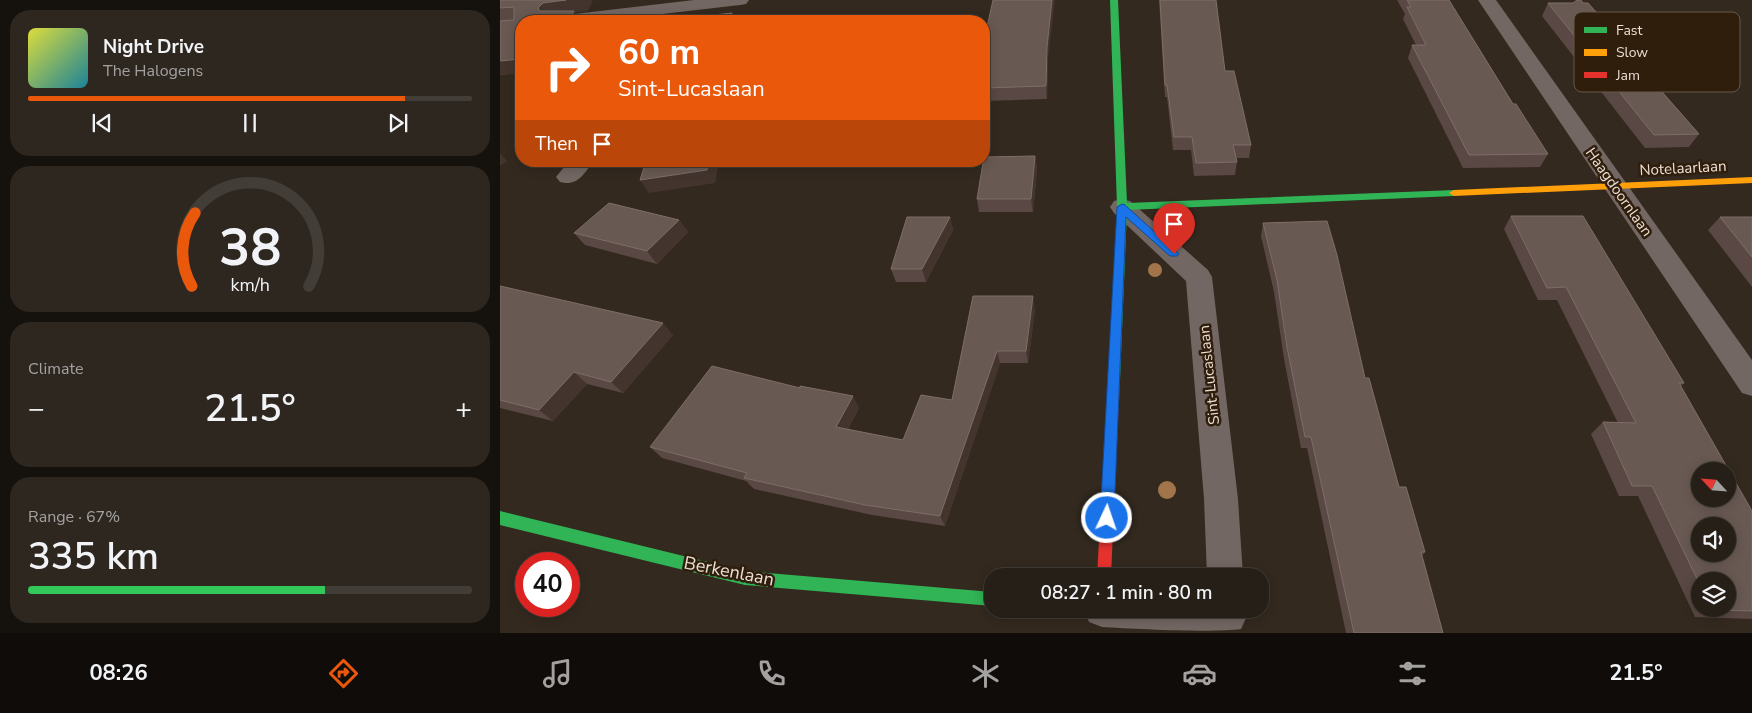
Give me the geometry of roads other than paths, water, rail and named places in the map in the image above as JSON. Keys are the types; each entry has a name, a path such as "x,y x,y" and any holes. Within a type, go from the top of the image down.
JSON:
{"street":[{"path":"646,15 740,0"},
{"path":"1104,568 1122,207 1114,0"},
{"name":"Haagdoornlaan","path":"1487,0 1752,384"},
{"name":"Notelaarlaan","path":"1122,207 1752,180"},
{"name":"Sint-Lucaslaan","path":"1122,207 1199,277 1221,499 1225,568"},
{"name":"Berkenlaan","path":"500,518 745,578 984,598"},
{"path":"1215,618 1228,619"}]}
